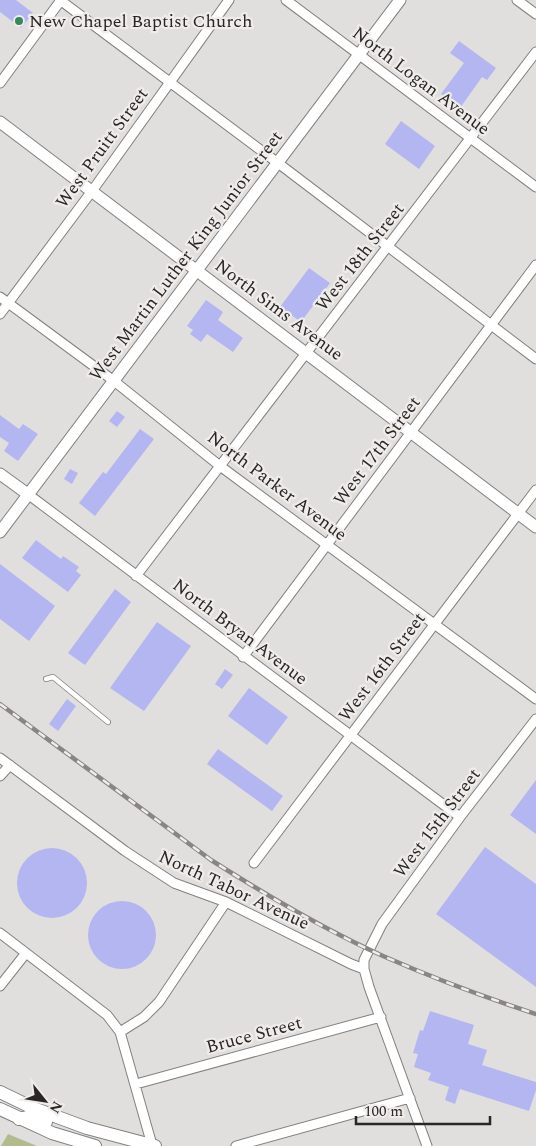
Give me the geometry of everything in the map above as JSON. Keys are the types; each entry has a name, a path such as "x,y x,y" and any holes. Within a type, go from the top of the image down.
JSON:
{"main road":[{"path":"0,1092 33,1108 86,1128 152,1146"},
{"path":"0,1109 52,1133 95,1146"},
{"path":"19,1118 31,1116 124,1146"}],"street":[{"path":"0,82 61,0 536,359"},
{"name":"West Pruitt Street","path":"0,314 92,191 229,0"},
{"name":"North Logan Avenue","path":"286,0 536,187"},
{"name":"West Martin Luther King Junior Street","path":"0,532 400,0"},
{"path":"517,0 536,14"},
{"name":"West 18th Street","path":"136,576 471,140 536,52"},
{"name":"North Sims Avenue","path":"0,122 536,527"},
{"name":"West 17th Street","path":"243,657 536,265"},
{"name":"North Parker Avenue","path":"0,297 114,381 220,466 536,699"},
{"name":"North Bryan Avenue","path":"0,474 460,817"},
{"name":"West 16th Street","path":"254,863 536,490"},
{"name":"West 15th Street","path":"364,969 364,960 368,949 382,924 460,817 536,719"},
{"name":"North Tabor Avenue","path":"0,758 156,872 188,890 226,902 364,969"},
{"path":"0,776 10,765"},
{"path":"120,1032 144,1017 159,1002 226,902"},
{"path":"0,933 107,1015 120,1032 152,1146"},
{"path":"0,986 26,952"},
{"path":"364,969 427,1146"},
{"name":"Bruce Street","path":"136,1084 381,1016"},
{"path":"236,1146 410,1098"}],"lane":[{"path":"46,679 53,678 108,722"}],"green space":[{"path":"8,1134 37,1146 1,1146"}],"building":[{"name":"New Chapel Baptist Church","path":"0,0 16,0 33,13 21,28 0,12"},
{"path":"459,41 496,68 487,80 482,77 460,108 441,94 464,63 450,53"},
{"path":"401,121 435,146 419,169 385,144"},
{"path":"309,268 330,283 301,322 280,307"},
{"path":"206,300 223,312 218,320 243,338 233,352 207,334 201,342 190,334 193,330 187,326"},
{"path":"117,411 125,417 117,427 109,421"},
{"path":"0,415 19,429 23,424 38,434 18,461 4,451 9,443 0,437"},
{"path":"140,429 154,439 95,516 79,503 103,472 106,474"},
{"path":"70,469 78,473 72,484 64,479"},
{"path":"36,540 61,559 63,556 79,567 76,571 81,575 68,592 22,558"},
{"path":"0,564 55,606 29,641 0,619"},
{"path":"115,589 131,602 85,665 68,653"},
{"path":"157,622 191,646 144,711 110,688"},
{"path":"225,669 233,675 222,689 215,684"},
{"path":"249,688 288,717 267,745 228,716"},
{"path":"67,699 76,706 58,731 49,724"},
{"path":"218,749 283,796 272,811 207,764"},
{"path":"536,780 536,834 510,815"},
{"path":"485,847 536,884 536,987 436,914"},
{"path":"52,848 71,854 81,864 87,883 81,902 71,912 52,918 33,912 23,902 17,883 23,864 33,854"},
{"path":"122,901 135,904 146,911 153,922 156,935 153,948 146,959 135,966 122,969 109,966 98,959 91,948 88,935 91,922 98,911 109,904"},
{"path":"430,1011 474,1025 468,1044 487,1050 482,1065 536,1082 536,1090 529,1111 460,1089 455,1104 445,1100 449,1087 428,1080 431,1073 414,1067 418,1054 413,1053 420,1030 423,1031"}],"railway":[{"path":"0,704 211,860 295,911 361,946 402,964 459,987 536,1014"}],"place":[{"name":"New Chapel Baptist Church","path":"19,21"}]}
